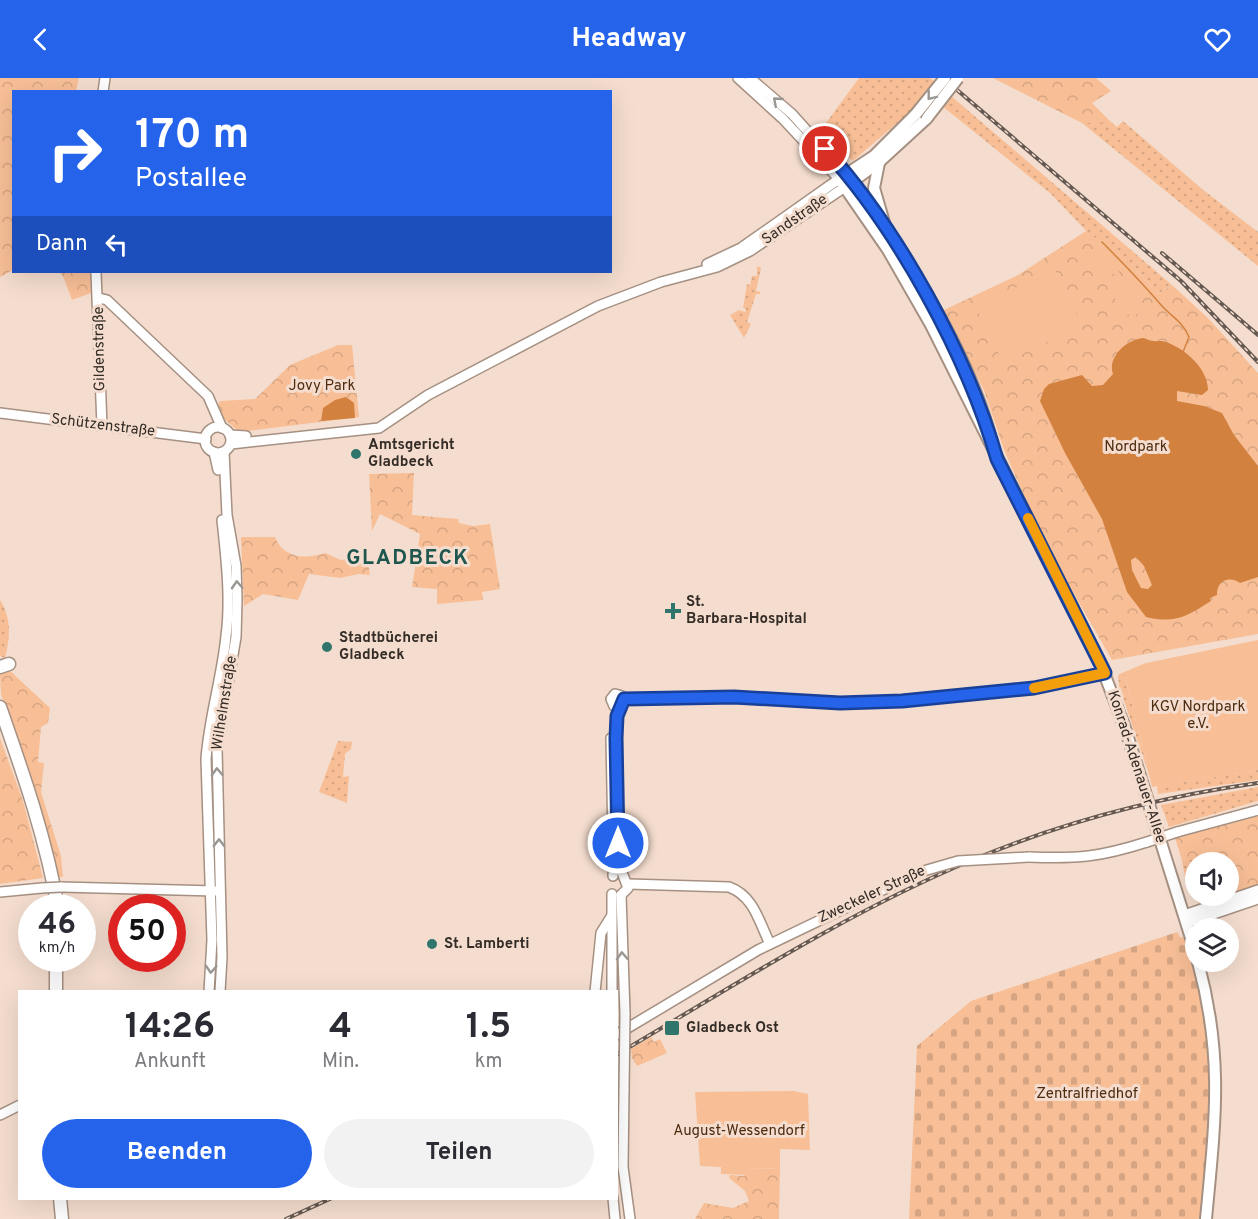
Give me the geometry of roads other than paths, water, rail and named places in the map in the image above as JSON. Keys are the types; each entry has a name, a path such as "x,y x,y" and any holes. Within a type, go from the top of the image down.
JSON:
{"highway":[{"path":"0,707 38,819 55,894"},
{"path":"0,725 28,810 49,894"},
{"path":"56,972 56,990"},
{"path":"62,972 63,990"},
{"path":"53,1200 55,1219"},
{"path":"60,1200 62,1219"}],"main road":[{"path":"738,78 846,180"},
{"path":"750,78 799,121 846,180"},
{"name":"Sandstraße","path":"846,180 922,116 945,78"},
{"name":"Sandstraße","path":"225,446 379,428 428,395 598,306 698,271 741,248 846,180 879,162 958,78"},
{"path":"879,162 874,188 886,231"},
{"name":"Konrad-Adenauer-Allee","path":"846,180 886,231 932,305 960,360 986,421 997,459"},
{"name":"Konrad-Adenauer-Allee","path":"846,180 931,325 1105,673 1125,728 1185,919"},
{"name":"Gildenstraße","path":"96,273 99,298 102,426"},
{"path":"99,298 113,306 210,399 225,446 208,448 206,439 218,428"},
{"name":"Schützenstraße","path":"0,413 206,439"},
{"name":"Wilhelmstraße","path":"220,990 221,891 217,748 234,644 237,600 236,566 227,515 225,446"},
{"name":"Wilhelmstraße","path":"209,990 212,940 206,759 208,734 218,692 228,622 223,530 225,446"},
{"path":"770,944 752,905 736,889 628,884 618,876 610,796 619,704 734,697 840,703 891,702 1034,688 1105,673"},
{"name":"Zweckeler Straße","path":"618,1034 770,944 920,872 958,861 1029,857 1081,859 1107,855 1177,832 1258,810"},
{"path":"618,876 608,886 616,895 625,1014 623,1148 630,1219"},
{"path":"616,895 627,891 628,884"},
{"path":"0,892 61,887 221,891"},
{"path":"1188,918 1258,890"},
{"path":"612,990 611,917 616,895"},
{"path":"1189,918 1258,899"},
{"path":"595,990 601,933 611,917"},
{"path":"1200,972 1213,1030 1217,1088 1206,1219"},
{"path":"0,1115 18,1106"},
{"path":"613,1200 615,1219"}],"waterway":[{"path":"1102,242 1184,328 1189,337 1183,352"}],"railway":[{"path":"943,78 1181,281 1258,362"},
{"path":"1162,253 1258,335"},
{"path":"618,1054 834,927 924,881 970,861 1040,834 1111,813 1184,796 1258,783"},
{"path":"286,1219 328,1200"}],"place":[{"name":"Amtsgericht Gladbeck","path":"356,454"},
{"name":"St. Barbara-Hospital","path":"673,611"},
{"name":"Stadtbücherei Gladbeck","path":"327,647"},
{"name":"St. Lamberti","path":"432,944"},
{"name":"Gladbeck Ost","path":"672,1028"}],"district":[{"name":"GLADBECK","path":"408,558"}],"park label":[{"name":"Jovy Park","path":"322,386"},
{"name":"Nordpark","path":"1136,447"},
{"name":"KGV Nordpark e.V.","path":"1198,716"},
{"name":"Zentralfriedhof","path":"1087,1094"},
{"name":"August-Wessendorf","path":"739,1131"}]}
